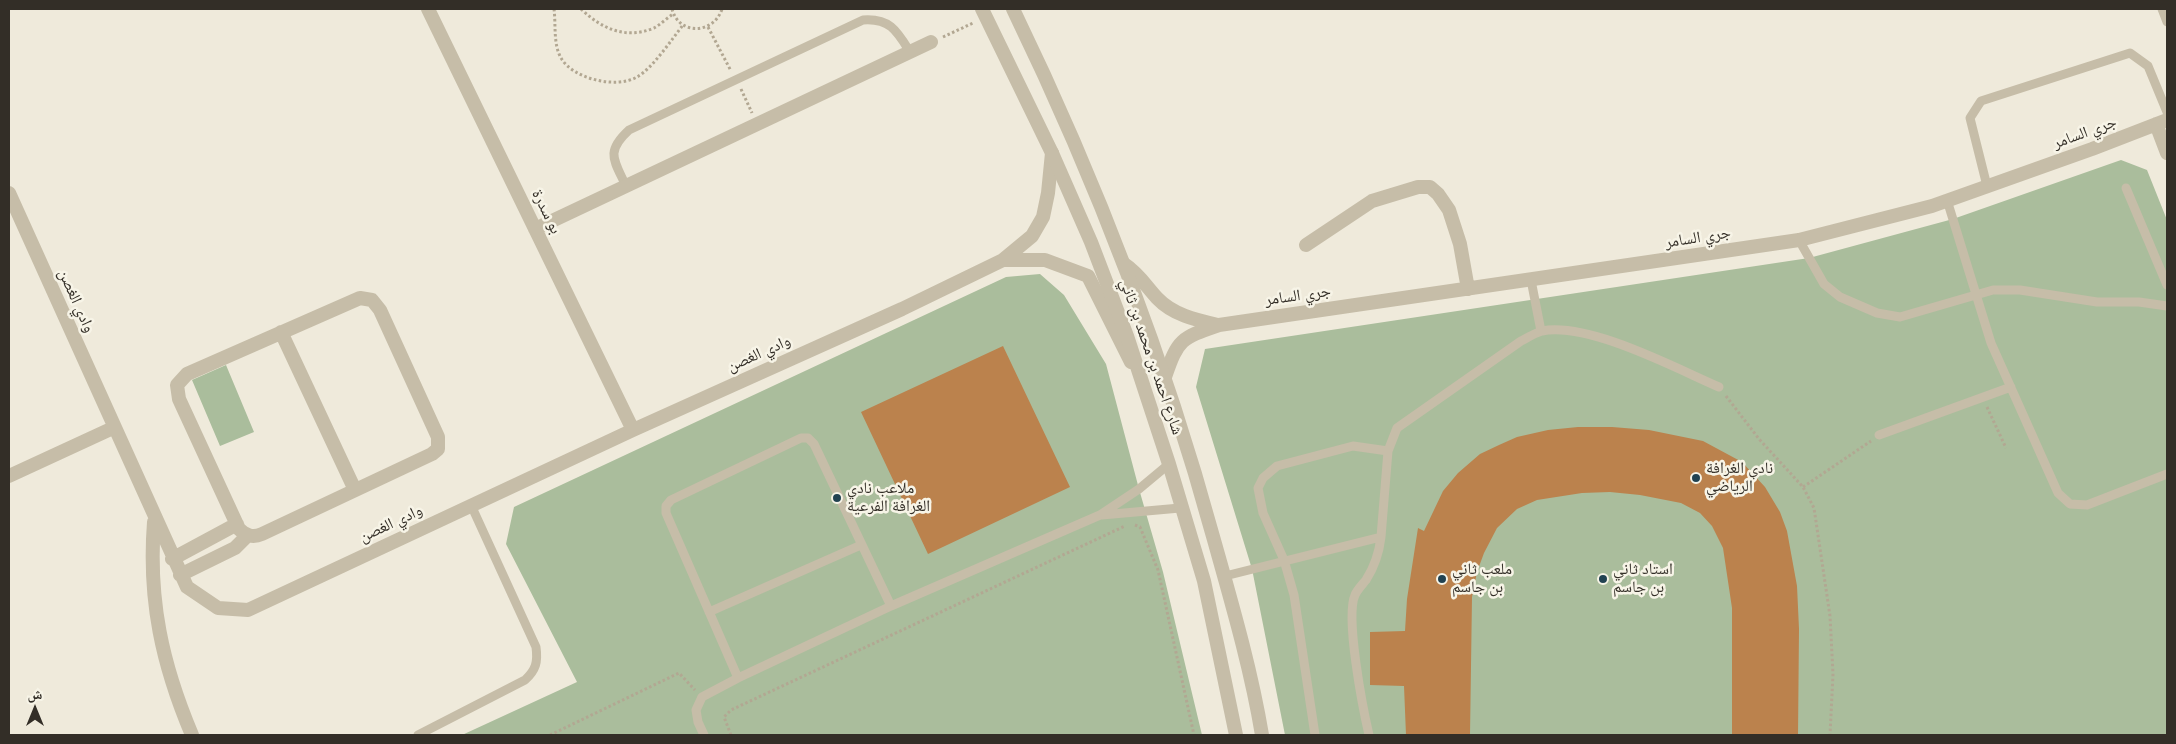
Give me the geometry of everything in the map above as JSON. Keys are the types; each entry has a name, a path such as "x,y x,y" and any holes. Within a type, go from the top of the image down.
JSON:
{"street":[{"name":"بو سدرة","path":"428,9 633,430"},
{"name":"شارع احمد بن محمد بن ثاني","path":"1013,9 1064,118 1124,264 1164,377 1194,467 1224,576 1262,735"},
{"name":"شارع احمد بن محمد بن ثاني","path":"984,13 1052,153 1107,282 1143,385 1169,464 1180,508 1207,594 1236,735"},
{"path":"535,229 931,42"},
{"path":"2162,122 2167,153"},
{"name":"جري السامر","path":"1164,377 1177,345 1189,336 1219,325 1799,240 1861,225 1947,200 2162,122"},
{"name":"وادي الغصن","path":"9,193 172,559 187,588 218,608 248,610 633,430 902,309 1002,260 1032,236 1043,217 1048,193 1052,153"},
{"path":"1306,245 1372,201 1418,187 1430,187 1438,194 1449,210 1460,244 1468,289"},
{"name":"وادي الغصن","path":"1002,260 1045,260 1088,276 1143,385"},
{"name":"جري السامر","path":"1124,264 1134,270 1168,308 1188,317 1219,325"},
{"path":"360,298 372,300 380,310 438,437 439,445 432,454 355,490 258,536 248,536 239,529 179,399 177,385 187,374 281,332 360,298"},
{"path":"281,332 355,490"},
{"path":"9,476 113,428"},
{"path":"154,519 152,572 157,624 170,677 192,735"},
{"path":"172,559 237,524"},
{"path":"180,575 235,548 248,536"}],"lane":[{"path":"2162,9 2167,22"},
{"path":"626,186 614,158 616,142 629,130 863,20 877,20 895,29 910,52"},
{"path":"1987,186 1970,118 1981,101 2130,53 2148,66 2167,112"},
{"path":"2126,188 2167,285"},
{"path":"1947,200 1991,343 2058,493 2070,504 2087,505 2167,474"},
{"path":"1799,240 1824,284 1840,297 1877,313 1900,317 1930,310 1992,290 2020,290 2097,302 2140,302 2167,306"},
{"path":"1531,280 1541,331"},
{"path":"1369,735 1360,694 1352,614 1354,596 1374,566 1379,552 1388,451 1397,428 1521,341 1541,331 1566,331 1616,342 1719,387"},
{"path":"1879,435 2011,387"},
{"path":"738,678 666,513 666,506 671,500 801,438 808,438 814,444 891,606"},
{"path":"1315,735 1294,595 1284,560 1263,513 1258,488 1263,478 1276,466 1353,446 1388,451"},
{"path":"704,735 698,722 696,710 702,697 738,678 891,606 1100,515 1139,490 1169,464"},
{"path":"418,735 525,680 532,674 536,665 536,647 472,505"},
{"path":"1100,515 1180,508"},
{"path":"1224,576 1381,537"},
{"path":"709,612 861,544"}],"path":[{"path":"554,9 556,44 561,59 574,70 593,80 608,83 621,83 638,77 683,25"},
{"path":"581,9 592,20 608,29 620,32 654,28 673,14"},
{"path":"672,9 673,14 683,25 699,29 708,27 715,22 722,9"},
{"path":"931,42 984,13"},
{"path":"708,27 758,124"},
{"path":"1719,387 1759,439 1803,487 1814,508 1830,616 1833,674 1830,735"},
{"path":"1983,397 2006,448"},
{"path":"1803,487 1879,435"},
{"path":"731,735 724,717 731,710 1131,523 1140,527 1158,570 1194,735"},
{"path":"550,735 679,673 702,697"}],"green space":[{"name":"نادي الغرافة الرياضي","path":"2121,160 2147,170 2167,220 2167,735 1285,735 1252,569 1196,387 1205,349 1809,258 1953,219"},
{"name":"ملاعب نادي الغرافة الفرعية","path":"1040,274 1064,295 1106,364 1163,572 1202,735 462,735 577,682 506,544 514,507 1006,277"},
{"path":"226,365 254,432 220,446 192,380"}],"building":[{"path":"1003,346 1070,487 928,554 861,412"},
{"name":"ملعب ثاني بن جاسم","path":"1578,427 1649,430 1703,441 1742,462 1765,487 1780,512 1787,531 1797,586 1799,629 1798,735 1732,735 1732,608 1723,548 1712,526 1700,513 1681,503 1640,495 1610,492 1582,493 1537,500 1517,509 1497,528 1477,572 1472,597 1470,735 1406,735 1404,686 1370,685 1370,632 1405,631 1407,599 1418,528 1424,531 1443,491 1458,473 1480,454 1517,437 1548,430"}],"place":[{"name":"نادي الغرافة الرياضي","path":"1696,478"},
{"name":"ملاعب نادي الغرافة الفرعية","path":"837,498"},
{"name":"ملعب ثاني بن جاسم","path":"1442,579"},
{"name":"استاد ثاني بن جاسم","path":"1603,579"}]}
